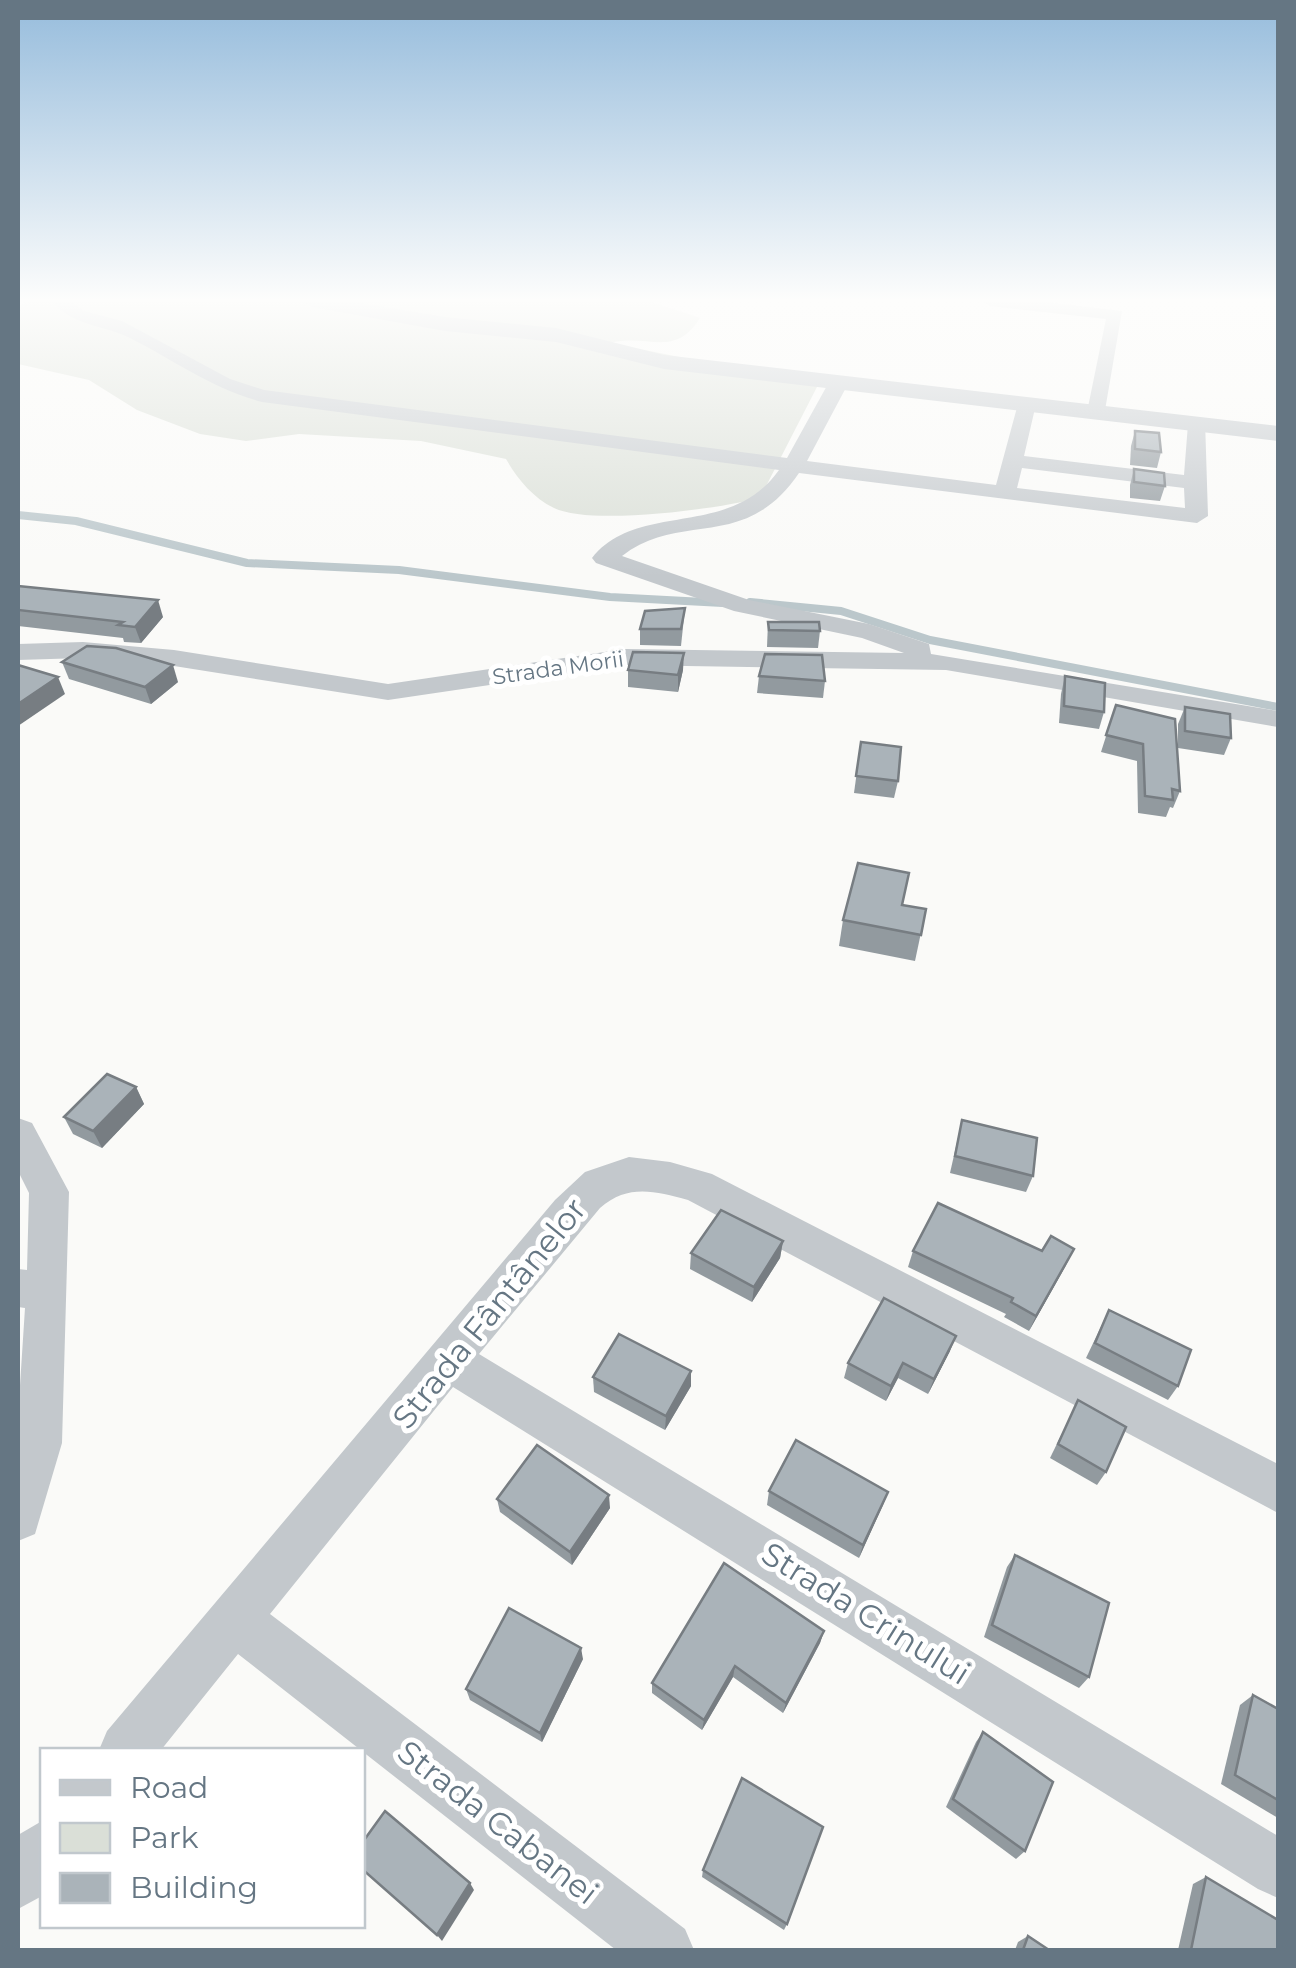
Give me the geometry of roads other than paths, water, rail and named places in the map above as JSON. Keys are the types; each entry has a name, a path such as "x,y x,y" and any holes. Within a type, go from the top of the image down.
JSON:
{"street":[{"path":"250,393 1197,516 1198,424"},
{"path":"833,393 772,494 757,506 631,541 604,558 704,595 869,632 946,662"},
{"path":"931,393 1278,434"},
{"path":"1097,412 1101,393"},
{"path":"1005,494 1026,404"},
{"path":"1013,461 1195,483"},
{"name":"Strada Morii","path":"18,652 83,650 174,658 388,692 625,657 946,662 1278,719"},
{"path":"18,1134 48,1192 33,1291 39,1443 18,1518"},
{"name":"Strada Fântânelor","path":"128,1748 594,1185 622,1172 657,1174 698,1186 1278,1489"},
{"name":"Strada Crinului","path":"450,1361 1278,1869"},
{"name":"Strada Cabanei","path":"236,1620 664,1950"},
{"path":"18,1880 40,1852"}],"waterway":[{"path":"18,515 76,521 247,563 399,570 610,597 723,603"},
{"path":"750,602 841,611 930,640 1278,707"}]}
